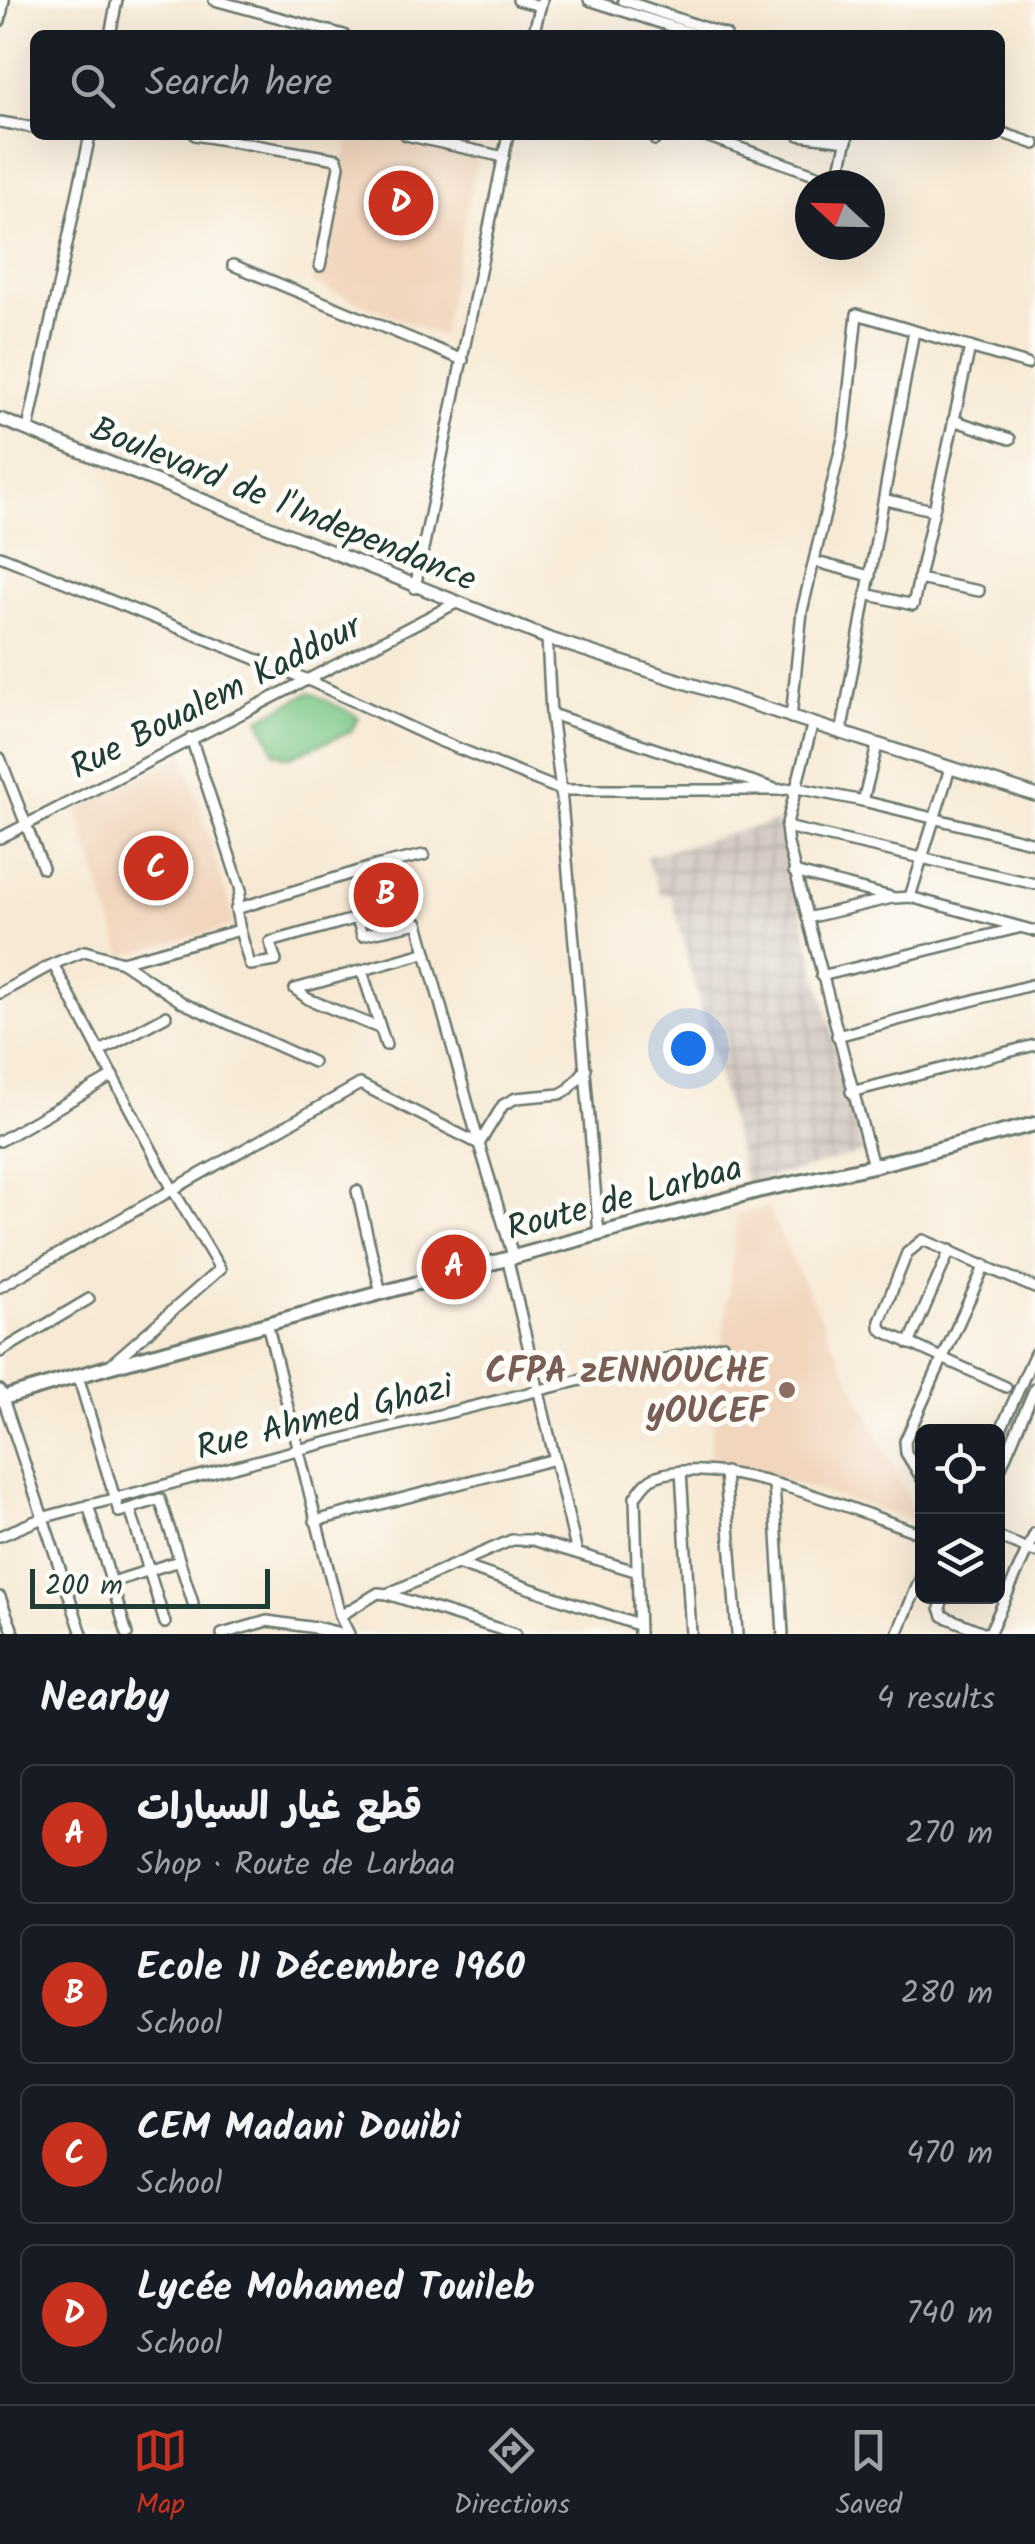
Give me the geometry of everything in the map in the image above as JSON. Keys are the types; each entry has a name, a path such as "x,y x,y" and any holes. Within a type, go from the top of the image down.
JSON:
{"main road":[{"name":"Route de Larbaa","path":"1,1396 757,1191 1035,1124"}],"street":[{"path":"0,21 4,0"},
{"path":"111,30 117,0"},
{"path":"214,0 325,30"},
{"path":"518,0 541,3 533,30"},
{"path":"590,0 682,30"},
{"path":"623,0 711,30"},
{"path":"0,122 30,127"},
{"path":"1005,134 1035,144"},
{"path":"28,429 89,140"},
{"path":"225,140 337,159 339,166 320,266"},
{"path":"428,140 504,157"},
{"path":"415,588 507,140"},
{"path":"717,140 837,182 847,140"},
{"path":"233,265 463,360"},
{"path":"791,718 802,610 844,434 857,314 1027,364"},
{"path":"841,734 914,331"},
{"path":"866,594 913,606 970,346"},
{"name":"Boulevard de l'Independance","path":"0,419 547,638 1035,796"},
{"path":"954,420 1010,439"},
{"path":"886,500 933,510"},
{"path":"0,556 308,680 435,739 561,790 797,788 1035,843"},
{"path":"816,562 870,576"},
{"path":"918,579 979,591"},
{"name":"Rue Boualem Kaddour","path":"0,838 456,603"},
{"path":"547,638 599,1235"},
{"path":"551,714 778,790"},
{"path":"812,726 786,827 794,872 872,1166"},
{"path":"191,738 241,890 236,909 250,965 276,961 270,942 358,918 362,935 418,923 511,1260 577,1553"},
{"path":"863,801 877,746"},
{"path":"0,758 42,868"},
{"path":"910,898 950,768"},
{"path":"786,827 1035,884"},
{"path":"236,909 424,855"},
{"path":"794,872 895,898"},
{"path":"808,918 910,898 1035,931"},
{"path":"822,976 1018,928"},
{"path":"122,962 240,930"},
{"path":"0,993 85,951 122,962 183,1002 314,1062"},
{"path":"379,1028 295,990 424,953"},
{"path":"53,964 172,1190 220,1269 108,1367"},
{"path":"362,971 386,1045"},
{"path":"837,1036 1035,984"},
{"path":"99,1052 166,1016"},
{"path":"851,1092 1035,1045"},
{"path":"478,1144 504,1104 516,1098 560,1094 569,1090 586,1070"},
{"path":"0,1141 113,1076"},
{"path":"0,1287 360,1084 478,1144"},
{"path":"357,1191 381,1293"},
{"path":"1006,1387 908,1344 880,1326 905,1259 911,1248 923,1240 1035,1288"},
{"path":"908,1344 950,1250"},
{"path":"915,1468 906,1453 905,1441 985,1266"},
{"path":"0,1352 89,1299"},
{"path":"267,1323 340,1616 349,1634"},
{"name":"Rue Ahmed Ghazi","path":"0,1536 88,1505 723,1345"},
{"path":"1003,1424 1035,1353"},
{"path":"78,1376 119,1512 160,1500 193,1603"},
{"path":"1005,1459 1034,1396 1018,1392"},
{"path":"1,1396 82,1634"},
{"path":"315,1521 555,1459"},
{"path":"457,1564 638,1629 636,1497 646,1482 658,1476 681,1471 726,1472 915,1532"},
{"path":"681,1471 691,1634"},
{"path":"726,1472 737,1634"},
{"path":"774,1484 782,1634"},
{"path":"88,1505 127,1634"},
{"path":"130,1509 165,1623"},
{"path":"941,1604 946,1618 988,1634 1031,1550 1035,1533"},
{"path":"1005,1539 1031,1550"},
{"path":"386,1594 512,1540 533,1540 635,1571"},
{"path":"112,1582 179,1562"},
{"path":"897,1634 915,1591"},
{"path":"340,1616 378,1594 386,1594 515,1634"},
{"path":"0,1597 14,1634"},
{"path":"222,1634 266,1621 340,1634"}],"shaded area":[{"path":"350,140 411,140 478,155 441,336 312,283"},
{"path":"184,755 235,925 123,956 76,810"},
{"path":"778,821 863,1153 746,1184 671,894 660,895 646,856"},
{"path":"413,863 412,911 366,921 356,879"},
{"name":"CFPA zENNOUCHE yOUCEF","path":"767,1207 915,1513 915,1521 710,1456 737,1215"}],"green space":[{"path":"310,692 359,717 350,732 290,757 275,753 260,719"}],"place":[{"name":"Lycée Mohamed Touileb","path":"401,203"},
{"name":"CEM Madani Douibi","path":"156,868"},
{"name":"Ecole 11 Décembre 1960","path":"386,895"},
{"name":"قطع غيار السيارات","path":"454,1267"},
{"name":"CFPA zENNOUCHE yOUCEF","path":"787,1390"}]}
